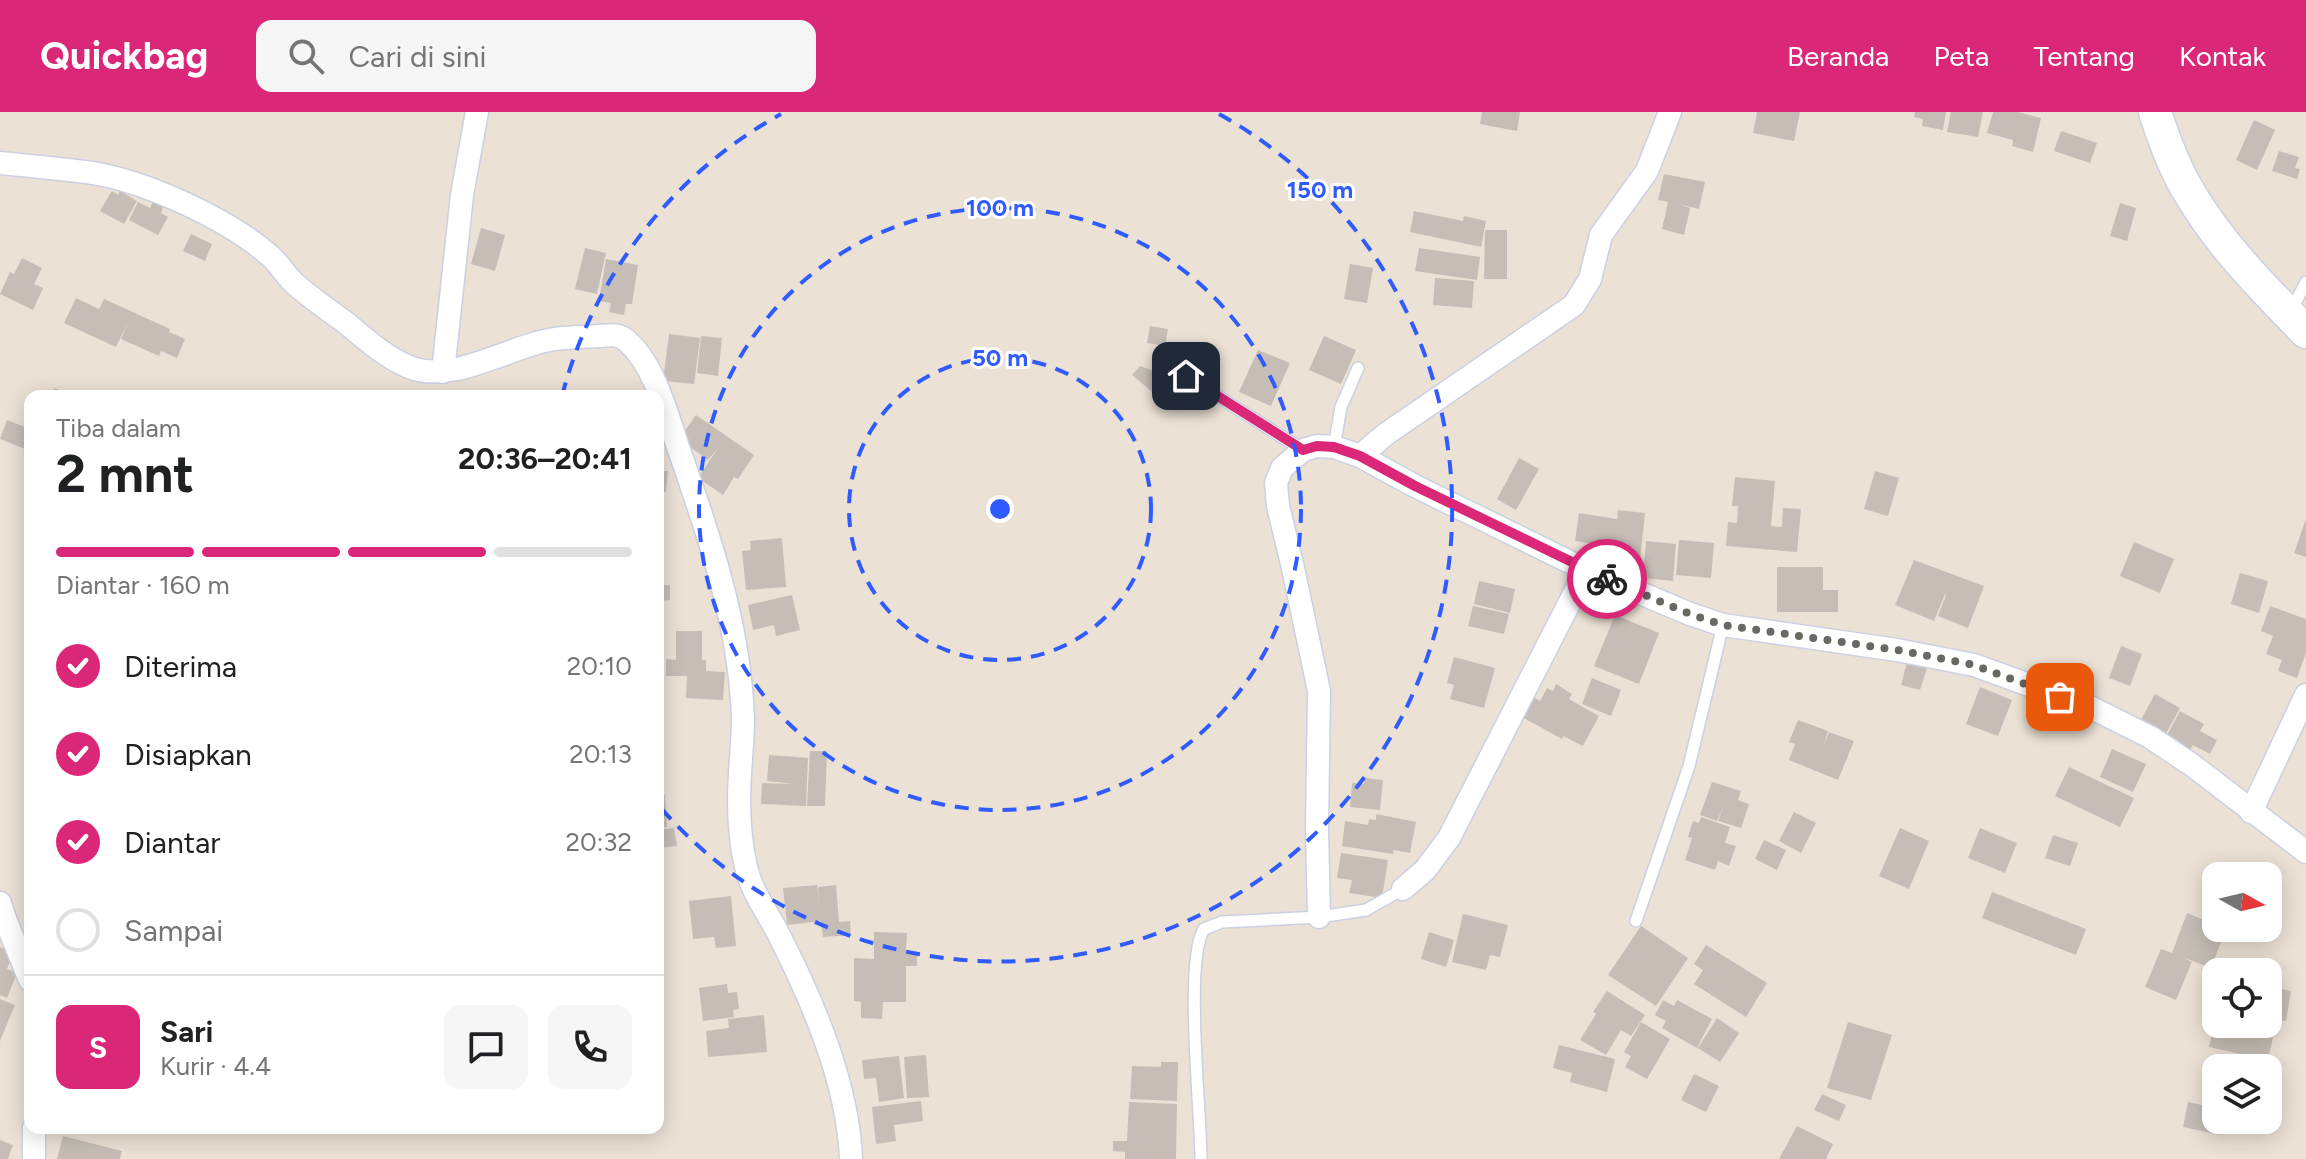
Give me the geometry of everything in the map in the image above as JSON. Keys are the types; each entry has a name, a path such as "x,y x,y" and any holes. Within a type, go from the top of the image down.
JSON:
{"street":[{"path":"443,372 462,195 477,112"},
{"path":"1360,456 1386,434 1574,305 1590,279 1601,235 1647,171 1670,112"},
{"path":"2155,112 2186,187 2225,245 2298,323"},
{"path":"0,163 96,174 180,201 215,219 270,255 293,282 374,345 412,369 443,372 537,343 615,334 627,341 645,364 657,390"},
{"path":"664,409 702,515 726,598 737,652 743,722 740,816 747,870 757,900 779,934 826,1042 837,1078 850,1139 851,1159"},
{"path":"1319,917 1319,691 1278,506 1276,483 1282,468 1303,450 1317,446 1334,447 1360,456 1588,571 1690,614 1723,625 1897,650 1974,665 2090,707 2150,737 2192,765 2306,852"},
{"path":"1403,889 1425,870 1449,838 1588,571"},
{"path":"2251,812 2306,695"},
{"path":"0,903 24,965"},
{"path":"34,1134 34,1159"}],"lane":[{"path":"2298,323 2306,282"},
{"path":"1334,447 1341,407 1358,368"},
{"path":"1186,376 1303,450"},
{"path":"1636,921 1689,766 1723,625"},
{"path":"1201,1159 1195,982 1196,947 1204,929 1222,922 1319,917 1366,910 1403,889"}],"building":[{"path":"1482,112 1520,112 1517,131 1480,124"},
{"path":"1757,112 1800,112 1794,141 1753,133"},
{"path":"1915,112 1946,112 1943,130 1922,126 1923,119 1914,117"},
{"path":"1951,112 1983,112 1978,137 1947,132"},
{"path":"1993,112 2018,112 2041,118 2033,152 2012,146 2013,140 1987,133"},
{"path":"2254,120 2275,130 2257,170 2236,160"},
{"path":"2061,131 2097,143 2090,163 2054,151"},
{"path":"2279,151 2299,157 2295,168 2300,169 2297,179 2272,171"},
{"path":"1664,174 1705,182 1699,209 1678,204 1690,208 1684,235 1662,229 1668,202 1658,200"},
{"path":"112,191 118,195 120,191 137,201 124,224 100,211"},
{"path":"138,202 150,208 153,202 163,207 161,213 168,217 158,235 129,220"},
{"path":"2120,203 2136,208 2127,241 2110,236"},
{"path":"1414,211 1463,221 1464,216 1486,221 1481,247 1410,232"},
{"path":"481,228 505,235 495,271 471,264"},
{"path":"1485,230 1507,230 1507,279 1484,279"},
{"path":"191,234 212,244 205,261 183,251"},
{"path":"585,248 606,253 597,294 575,289"},
{"path":"1419,248 1480,257 1477,280 1415,271"},
{"path":"22,258 42,268 34,284 43,288 33,310 0,294 10,272 14,274"},
{"path":"606,259 638,265 632,304 626,304 624,315 609,312 611,303 599,301"},
{"path":"1350,264 1373,268 1367,303 1344,299"},
{"path":"1435,278 1474,281 1472,308 1433,305"},
{"path":"76,298 99,309 104,299 170,329 169,332 185,339 177,358 161,351 159,356 121,339 128,322 116,347 64,323"},
{"path":"1150,326 1168,329 1165,346 1147,343"},
{"path":"669,334 700,338 694,384 663,381"},
{"path":"701,336 722,338 718,376 697,373"},
{"path":"1324,336 1356,350 1341,384 1309,370"},
{"path":"1258,350 1290,363 1271,406 1239,392"},
{"path":"1140,366 1179,380 1168,405 1132,375"},
{"path":"696,415 754,455 723,495 698,478 718,448 708,460 679,439"},
{"path":"7,420 24,427 24,449 0,439"},
{"path":"1519,458 1539,469 1516,510 1497,499"},
{"path":"664,471 668,471 666,492"},
{"path":"1875,471 1899,478 1888,516 1864,509"},
{"path":"1735,477 1775,481 1771,526 1782,527 1783,508 1801,509 1797,552 1726,546 1728,522 1737,523 1738,506 1732,506"},
{"path":"1618,510 1645,513 1639,569 1612,566 1613,557 1596,555 1598,545 1575,541 1579,513 1617,519"},
{"path":"2306,519 2306,557 2294,553"},
{"path":"782,538 786,587 746,590 742,551 751,550 750,541"},
{"path":"1679,540 1714,543 1711,578 1676,575"},
{"path":"1646,541 1676,544 1673,581 1643,578"},
{"path":"2134,542 2174,559 2160,593 2120,576"},
{"path":"1914,560 1984,586 1968,628 1938,616 1945,594 1934,621 1895,605"},
{"path":"1777,567 1823,567 1823,590 1838,590 1838,612 1777,612"},
{"path":"2240,573 2268,581 2259,613 2231,604"},
{"path":"1479,581 1515,589 1510,613 1474,604"},
{"path":"664,585 670,585 670,600 664,600"},
{"path":"792,595 800,630 776,636 774,625 753,630 748,605"},
{"path":"1473,606 1509,614 1504,634 1468,626"},
{"path":"2270,606 2306,619 2306,653 2297,678 2278,671 2282,660 2266,654 2273,636 2261,631"},
{"path":"1615,615 1659,633 1639,684 1594,666"},
{"path":"676,631 702,631 702,660 706,660 706,671 725,672 723,700 686,698 687,676 666,676 666,659 676,660"},
{"path":"2121,646 2142,654 2130,686 2109,678"},
{"path":"1454,657 1495,668 1484,708 1450,699 1454,685 1447,683"},
{"path":"1907,662 1927,668 1920,690 1901,685"},
{"path":"1592,678 1621,690 1611,716 1582,704"},
{"path":"1556,684 1572,694 1569,699 1599,716 1583,746 1563,736 1562,739 1522,717 1533,697 1540,701 1547,688 1553,691"},
{"path":"1980,687 2012,700 1998,736 1966,724"},
{"path":"2155,694 2180,708 2163,739 2138,725"},
{"path":"2180,711 2204,724 2200,731 2217,740 2210,754 2193,745 2189,752 2165,739"},
{"path":"1798,720 1828,731 1823,748 1829,732 1854,741 1838,780 1789,760 1795,744 1789,742"},
{"path":"2112,749 2146,764 2133,792 2100,777"},
{"path":"810,751 827,751 825,806 807,806"},
{"path":"769,755 808,758 806,806 761,804 762,783 795,784 767,781"},
{"path":"2069,767 2134,798 2120,827 2055,796"},
{"path":"1365,778 1383,780 1380,810 1350,807 1352,783 1364,784"},
{"path":"1712,782 1741,791 1738,800 1749,804 1741,828 1718,821 1724,805 1717,821 1700,815"},
{"path":"664,795 665,795 667,827 664,827"},
{"path":"1794,812 1816,823 1801,853 1779,841"},
{"path":"1376,814 1416,822 1410,853 1394,850 1393,854 1342,846 1345,821 1368,825 1369,819 1376,820"},
{"path":"1701,817 1730,827 1725,843 1736,846 1729,866 1718,861 1715,870 1685,860 1692,838 1688,837 1693,821 1699,823"},
{"path":"674,828 677,846 664,847 664,829"},
{"path":"1900,828 1929,841 1909,889 1879,876"},
{"path":"1980,828 2017,843 2005,873 1968,858"},
{"path":"2053,835 2078,843 2070,866 2045,858"},
{"path":"1764,840 1786,850 1777,870 1755,859"},
{"path":"1341,853 1388,860 1382,898 1349,893 1352,880 1337,878"},
{"path":"817,885 819,902 818,887 836,885 839,922 850,921 851,935 823,937 821,921 787,925 783,888"},
{"path":"1992,892 2086,929 2076,955 1982,918"},
{"path":"731,896 736,946 716,948 714,937 693,939 689,901"},
{"path":"2187,913 2202,919 2202,942 2221,942 2215,958 2202,958 2202,965 2182,957 2192,962 2176,1000 2145,987 2161,949 2172,953"},
{"path":"1463,914 1508,925 1500,957 1490,955 1486,970 1452,962"},
{"path":"1641,926 1688,958 1656,1006 1608,975"},
{"path":"874,932 907,933 906,950 917,951 917,966 906,966 906,1002 883,1002 882,1019 861,1018 861,1002 854,1001 854,958 874,959"},
{"path":"1429,932 1454,940 1446,967 1421,959"},
{"path":"1706,945 1767,983 1746,1017 1694,984 1703,970 1694,964"},
{"path":"0,947 13,952 7,969 17,973 7,998 0,995"},
{"path":"727,984 728,993 737,992 739,1009 733,1010 734,1017 703,1021 699,988"},
{"path":"2282,989 2291,991 2286,1021 2282,1021"},
{"path":"1607,991 1645,1015 1631,1036 1621,1030 1606,1055 1580,1040"},
{"path":"0,999 15,1005 0,1041"},
{"path":"1663,1000 1674,1006 1677,1000 1712,1019 1697,1048 1662,1028 1666,1021 1655,1015"},
{"path":"764,1015 767,1052 708,1057 706,1031 729,1028 728,1019"},
{"path":"1717,1018 1739,1033 1720,1062 1698,1048"},
{"path":"1641,1022 1670,1039 1647,1079 1625,1067 1631,1056 1624,1052"},
{"path":"1848,1022 1892,1035 1871,1100 1827,1088"},
{"path":"2211,1038 2273,1038 2269,1054 2241,1054 2209,1047"},
{"path":"1559,1045 1615,1059 1607,1092 1570,1082 1572,1073 1553,1068"},
{"path":"926,1055 929,1097 907,1098 904,1057"},
{"path":"899,1056 904,1098 879,1102 876,1078 864,1079 862,1060"},
{"path":"1161,1062 1178,1062 1177,1101 1130,1099 1132,1066 1161,1067"},
{"path":"1694,1074 1719,1086 1706,1112 1681,1100"},
{"path":"1822,1094 1846,1105 1839,1121 1814,1110"},
{"path":"921,1101 923,1121 894,1125 896,1141 876,1144 872,1107"},
{"path":"1129,1102 1177,1104 1176,1159 1125,1159 1125,1152 1113,1151 1113,1141 1127,1141"},
{"path":"2188,1102 2202,1105 2202,1131 2183,1127"},
{"path":"1797,1126 1833,1144 1826,1159 1779,1159"},
{"path":"63,1136 122,1151 120,1159 57,1159"},
{"path":"0,1140 13,1145 8,1159 0,1159"}],"way so far":[{"path":"1607,579 1723,625 1897,650 1974,665 2060,697"}],"route":[{"path":"1186,376 1303,450 1317,446 1345,449 1607,579"}]}
